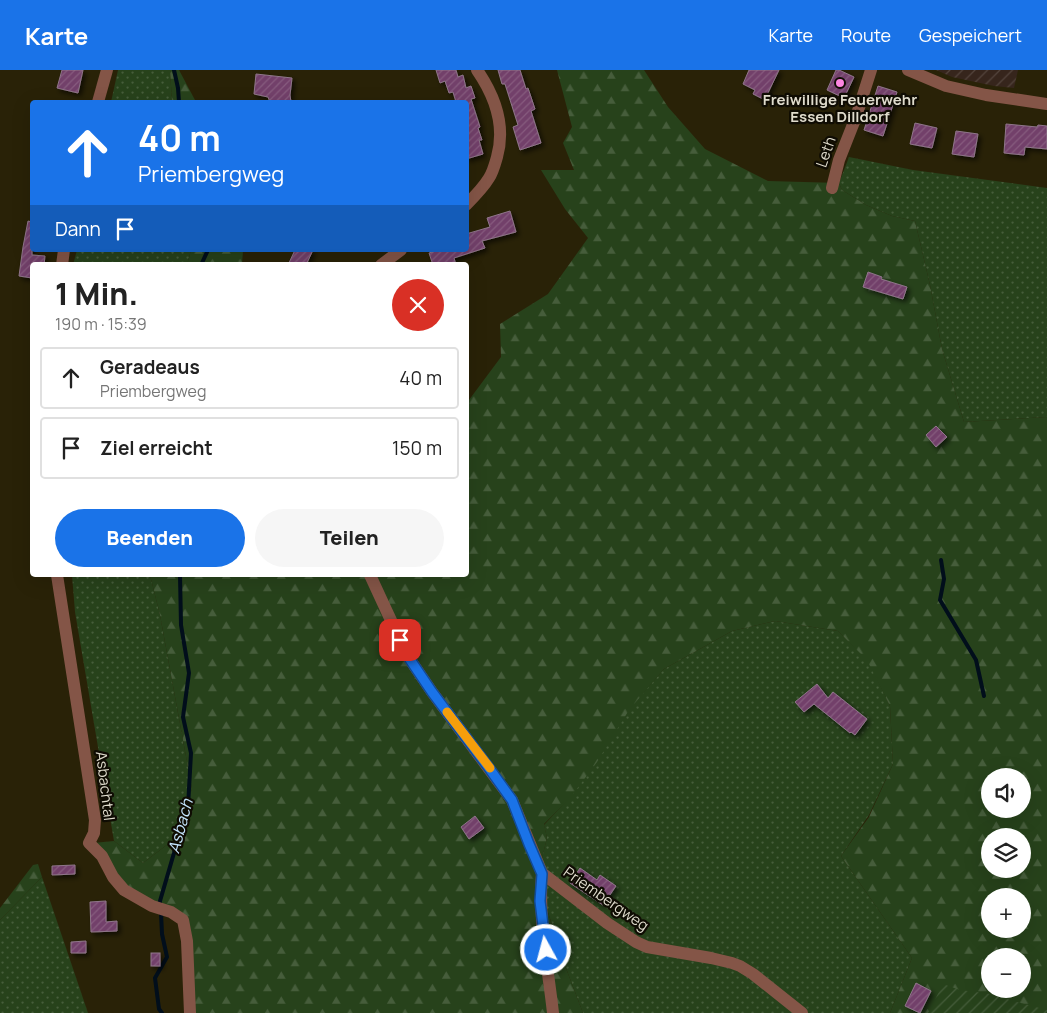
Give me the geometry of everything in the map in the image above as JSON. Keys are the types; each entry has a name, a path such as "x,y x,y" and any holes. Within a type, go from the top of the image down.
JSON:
{"street":[{"path":"99,100 107,70"},
{"path":"469,202 489,177 498,152 500,138 500,124 492,95 477,70"},
{"name":"Leth","path":"832,188 839,160 871,70"},
{"path":"908,70 946,86 986,95 1047,104"},
{"path":"385,262 398,252"},
{"name":"Asbachtal","path":"57,577 95,820 94,833 89,843 102,856 113,877 124,890 152,906 171,912 183,920 187,941 190,1013"},
{"name":"Priembergweg","path":"371,577 407,655 512,800 542,874 607,923 636,942 647,947 711,958 740,966 802,1013"},
{"path":"542,874 540,892 541,918 553,1013"}],"shaded area":[{"path":"936,70 1018,70 1014,88 994,86 952,77"}],"green space":[{"path":"118,70 170,70 172,100 111,100"},
{"path":"170,70 179,70 195,100 172,100"},
{"path":"557,70 644,70 668,107 705,149 768,181 839,183 842,190 866,205 892,216 915,221 942,349 964,422 1047,417 1047,1013 890,1013 912,958 841,856 869,817 893,764 890,706 867,660 838,631 775,621 732,631 664,669 629,710 597,762 570,798 544,824 547,838 537,878 564,963 583,1013 194,1013 186,920 135,895 93,843 114,841 143,863 172,841 192,789 160,615 150,577 469,577 469,400 501,357 500,324 548,294 588,238 565,209 541,170 574,170 563,143 572,127"},
{"path":"849,157 913,170 1047,188 1047,417 964,422 942,349 915,221 892,216 866,205 842,190 839,183"},
{"path":"76,252 190,252 188,262 74,262"},
{"path":"190,252 243,252 242,262 188,262"},
{"path":"72,577 150,577 160,615 192,789 172,841 143,863 114,841 75,612"},
{"path":"775,621 838,631 868,660 890,706 893,764 869,815 841,856 912,958 890,1013 583,1013 564,963 537,877 547,838 544,825 570,797 628,710 664,669 732,631"},
{"path":"38,864 42,877 0,920 0,908 33,865"},
{"path":"42,877 88,1013 0,1013 0,920"},
{"path":"943,984 960,990 981,993 981,998 1004,998 1047,1010 1047,1013 928,1013"}],"building":[{"path":"62,70 83,70 78,93 57,88"},
{"path":"436,70 456,70 458,77 463,75 466,88 471,86 475,98 471,99 480,127 478,128 482,140 479,140 483,154 469,158 469,100 455,100 453,92 449,93 445,81 440,83"},
{"path":"498,70 520,70 535,109 531,111 541,143 520,150 513,127 518,125 505,84 502,84"},
{"path":"749,70 779,70 766,97 764,96 763,99 753,94 755,90 743,84"},
{"name":"Freiwillige Feuerwehr Essen Dilldorf","path":"836,70 854,77 844,98 827,90"},
{"path":"256,74 292,78 291,100 269,100 268,97 254,94"},
{"path":"878,86 897,92 883,136 864,130"},
{"path":"915,123 937,128 932,148 910,144"},
{"path":"1006,124 1047,126 1047,149 1025,147 1024,155 1004,153"},
{"path":"956,131 978,134 974,157 952,154"},
{"path":"510,211 516,232 482,241 485,248 454,258 455,262 432,262 429,253 432,252 469,252 469,233 490,227 487,218"},
{"path":"28,221 30,222 30,252 32,252 32,255 45,256 44,262 30,262 30,278 19,276"},
{"path":"294,252 312,252 307,262 289,262"},
{"path":"868,272 882,277 881,279 907,287 903,299 863,287"},
{"path":"936,426 947,437 936,447 926,435"},
{"path":"817,684 828,698 833,692 867,719 855,735 814,704 804,712 795,702"},
{"path":"475,816 484,828 469,839 461,827"},
{"path":"75,865 75,874 52,875 52,866"},
{"path":"580,868 597,880 600,875 616,886 603,905 570,883"},
{"path":"106,901 106,922 117,921 117,931 91,932 90,902"},
{"path":"86,941 86,953 71,953 71,942"},
{"path":"151,953 160,953 160,966 151,966"},
{"path":"916,983 931,991 920,1013 905,1006"}],"waterway":[{"name":"Asbach","path":"174,70 179,100"},
{"name":"Asbach","path":"202,262 207,252"},
{"path":"941,560 944,579 940,600 976,660 984,696"},
{"name":"Asbach","path":"160,906 179,828 188,807 191,753 183,717 189,673 181,625 180,577"},
{"name":"Asbach","path":"161,913 162,934 167,957 155,978 159,1009 162,1013"}],"slow traffic":[{"path":"447,712 490,768"}],"place":[{"name":"Freiwillige Feuerwehr Essen Dilldorf","path":"840,83"}],"route":[{"path":"400,640 407,655 432,692 512,800 542,874 540,901 546,950"}]}
